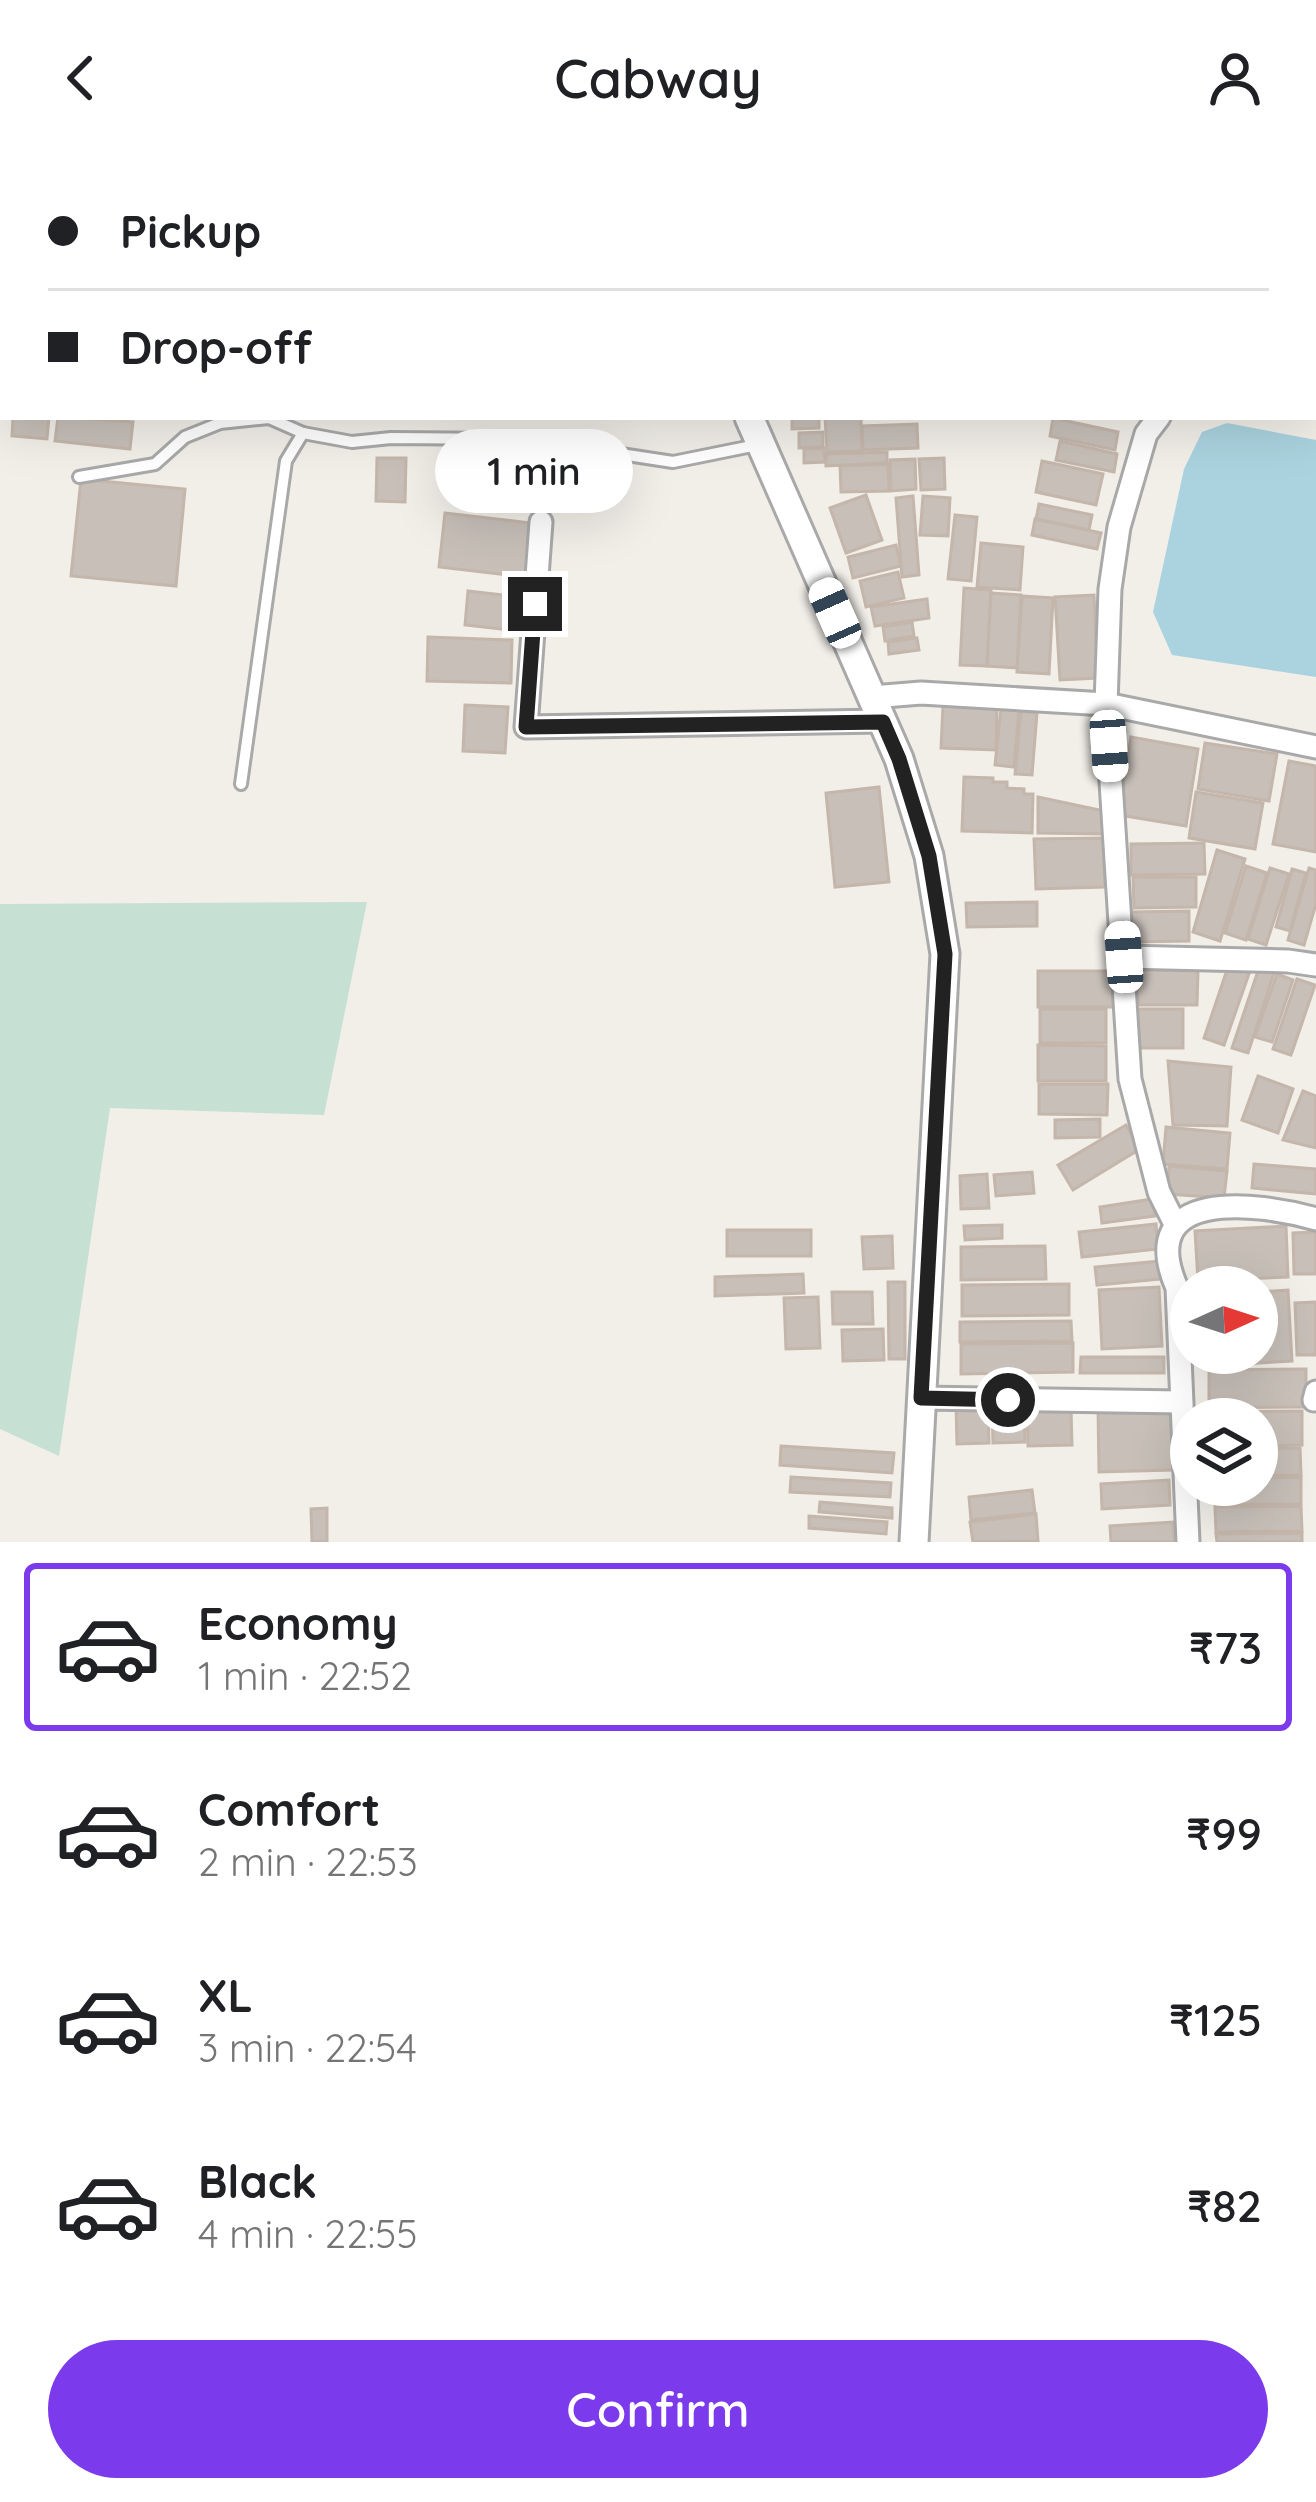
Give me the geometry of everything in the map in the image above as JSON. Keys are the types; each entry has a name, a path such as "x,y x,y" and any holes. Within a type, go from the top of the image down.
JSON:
{"street":[{"path":"750,420 899,759 929,856 945,954 914,1542"},
{"path":"1157,420 1146,434 1119,527 1110,589 1106,704 1130,1079 1159,1192 1175,1224"},
{"path":"541,522 526,727 877,710 921,693 1106,704 1316,747"},
{"path":"1124,957 1316,965"},
{"path":"1181,1398 1177,1288 1167,1248 1175,1224 1195,1210 1242,1207 1285,1210 1316,1219"},
{"path":"921,1398 1170,1402"},
{"path":"1186,1506 1188,1542"}],"lane":[{"path":"79,477 155,464 185,437 220,423 249,420"},
{"path":"274,420 303,433 352,442 523,439 673,461 760,444"},
{"path":"241,784 286,461 303,433"}],"green space":[{"path":"367,902 324,1115 110,1108 59,1456 0,1429 0,904"}],"water":[{"path":"1227,423 1316,440 1316,677 1172,655 1153,612 1184,469 1202,432"}],"building":[{"path":"13,420 49,420 47,439 12,436"},
{"path":"58,420 133,422 130,449 55,441"},
{"path":"792,420 819,420 819,428 792,429"},
{"path":"825,420 861,420 862,451 827,452"},
{"path":"1053,420 1118,432 1115,450 1050,436"},
{"path":"917,424 918,448 863,450 862,426"},
{"path":"823,432 823,447 799,448 799,433"},
{"path":"1060,441 1117,454 1114,472 1056,460"},
{"path":"824,448 825,462 804,463 804,449"},
{"path":"887,452 887,463 826,466 826,454"},
{"path":"377,458 406,458 405,502 376,501"},
{"path":"944,458 945,489 921,490 919,459"},
{"path":"915,459 916,489 891,491 890,460"},
{"path":"1042,461 1103,474 1096,505 1036,492"},
{"path":"888,464 889,491 841,492 840,466"},
{"path":"81,479 185,489 176,586 71,576"},
{"path":"866,495 882,540 846,553 830,508"},
{"path":"913,496 919,575 902,577 896,498"},
{"path":"923,496 950,498 948,536 920,535"},
{"path":"1039,504 1092,515 1089,530 1036,519"},
{"path":"445,513 531,523 525,577 439,567"},
{"path":"955,515 977,517 971,581 948,579"},
{"path":"1035,519 1101,533 1097,549 1032,535"},
{"path":"981,543 1023,547 1020,590 977,587"},
{"path":"896,545 901,566 853,578 848,557"},
{"path":"898,572 904,598 866,607 860,581"},
{"path":"964,588 991,590 987,666 960,665"},
{"path":"468,591 513,596 509,630 465,625"},
{"path":"991,593 1021,595 1017,668 987,666"},
{"path":"1094,595 1098,678 1060,680 1055,597"},
{"path":"1022,596 1053,598 1049,674 1017,672"},
{"path":"927,599 929,618 875,626 871,607"},
{"path":"912,622 914,636 885,641 883,627"},
{"path":"428,637 512,640 511,683 427,681"},
{"path":"917,638 919,650 889,654 888,642"},
{"path":"465,705 508,707 505,753 463,751"},
{"path":"943,705 997,707 996,750 941,748"},
{"path":"1001,708 1019,710 1014,767 995,765"},
{"path":"1021,711 1037,713 1032,775 1015,774"},
{"path":"1131,737 1198,749 1186,826 1119,815"},
{"path":"1205,743 1277,754 1269,801 1198,789"},
{"path":"1289,761 1316,766 1316,852 1273,844"},
{"path":"964,777 993,778 993,782 1007,782 1007,788 1033,794 1032,833 962,831"},
{"path":"879,787 889,882 835,887 826,793"},
{"path":"1196,792 1263,803 1255,849 1189,838"},
{"path":"1038,797 1104,811 1105,834 1038,833"},
{"path":"1104,838 1105,887 1036,889 1034,839"},
{"path":"1204,843 1205,874 1131,875 1131,844"},
{"path":"1217,850 1245,859 1220,941 1193,932"},
{"path":"1246,866 1267,873 1246,940 1225,933"},
{"path":"1270,868 1289,874 1266,945 1248,939"},
{"path":"1309,868 1316,870 1316,904 1304,945 1288,940"},
{"path":"1292,869 1306,873 1290,931 1276,927"},
{"path":"1133,877 1196,877 1196,907 1134,908"},
{"path":"1037,902 1037,926 967,927 966,903"},
{"path":"1189,911 1189,941 1131,942 1131,912"},
{"path":"1229,964 1250,971 1224,1045 1204,1038"},
{"path":"1259,968 1274,973 1248,1053 1232,1048"},
{"path":"1138,970 1198,971 1197,1005 1138,1005"},
{"path":"1038,971 1116,971 1116,1007 1038,1007"},
{"path":"1277,974 1293,980 1272,1042 1255,1037"},
{"path":"1297,979 1315,985 1291,1055 1273,1049"},
{"path":"1040,1009 1106,1009 1106,1043 1040,1043"},
{"path":"1135,1009 1183,1009 1183,1048 1135,1048"},
{"path":"1038,1045 1106,1046 1106,1081 1038,1081"},
{"path":"1168,1061 1231,1067 1227,1126 1173,1125"},
{"path":"1258,1076 1293,1089 1278,1133 1242,1120"},
{"path":"1039,1084 1108,1084 1107,1115 1039,1114"},
{"path":"1303,1091 1316,1096 1316,1148 1283,1140"},
{"path":"1100,1119 1100,1137 1055,1138 1055,1120"},
{"path":"1126,1125 1140,1149 1073,1190 1058,1165"},
{"path":"1166,1127 1230,1133 1227,1169 1163,1164"},
{"path":"1254,1164 1316,1169 1316,1194 1252,1188"},
{"path":"1169,1166 1227,1171 1224,1198 1167,1194"},
{"path":"1032,1172 1034,1193 996,1196 994,1175"},
{"path":"987,1174 989,1208 961,1209 960,1176"},
{"path":"1152,1199 1155,1216 1102,1223 1100,1207"},
{"path":"1156,1224 1158,1249 1082,1257 1079,1232"},
{"path":"1002,1225 1002,1238 965,1240 964,1226"},
{"path":"1286,1226 1288,1277 1278,1277 1278,1266 1197,1266 1195,1231"},
{"path":"727,1230 811,1230 811,1256 727,1256"},
{"path":"1316,1232 1316,1274 1294,1274 1293,1233"},
{"path":"892,1236 893,1268 864,1269 862,1237"},
{"path":"1045,1246 1046,1279 961,1280 961,1247"},
{"path":"1161,1261 1162,1279 1097,1285 1095,1267"},
{"path":"803,1274 804,1293 715,1296 715,1277"},
{"path":"888,1282 905,1282 905,1359 889,1359"},
{"path":"1069,1284 1069,1315 962,1316 962,1285"},
{"path":"1159,1287 1162,1346 1102,1349 1099,1290"},
{"path":"1288,1290 1292,1361 1278,1362 1278,1291"},
{"path":"832,1292 872,1292 873,1324 833,1324"},
{"path":"818,1297 820,1348 786,1349 784,1298"},
{"path":"1316,1302 1316,1355 1297,1355 1295,1303"},
{"path":"1071,1321 1072,1341 960,1342 960,1322"},
{"path":"883,1329 884,1360 843,1361 842,1330"},
{"path":"1073,1343 1073,1372 961,1374 961,1344"},
{"path":"1081,1357 1164,1357 1164,1373 1080,1373"},
{"path":"1278,1369 1306,1369 1306,1407 1278,1407 1278,1398 1209,1398 1209,1374 1278,1374"},
{"path":"988,1404 989,1443 957,1444 956,1405"},
{"path":"1024,1405 1025,1442 993,1443 992,1406"},
{"path":"1170,1406 1170,1470 1099,1472 1098,1408"},
{"path":"1071,1408 1072,1445 1028,1446 1027,1409"},
{"path":"1278,1411 1302,1411 1302,1445 1278,1446"},
{"path":"781,1446 894,1453 892,1473 780,1465"},
{"path":"1278,1448 1300,1448 1301,1475 1278,1476"},
{"path":"791,1477 891,1483 890,1497 790,1492"},
{"path":"1301,1477 1301,1504 1278,1504 1278,1478"},
{"path":"1169,1480 1170,1505 1102,1509 1101,1484"},
{"path":"1032,1490 1035,1513 971,1520 969,1497"},
{"path":"820,1502 892,1508 892,1518 819,1512"},
{"path":"1301,1506 1302,1531 1216,1532 1215,1507"},
{"path":"327,1508 327,1542 312,1542 311,1509"},
{"path":"1036,1514 1038,1541 973,1542 970,1522"},
{"path":"809,1516 887,1522 886,1534 809,1528"},
{"path":"1173,1522 1174,1542 1111,1542 1110,1526"},
{"path":"1302,1533 1302,1542 1217,1542 1216,1534"}],"route":[{"path":"535,604 526,727 883,722 929,856 945,954 921,1398 1008,1400"}]}
